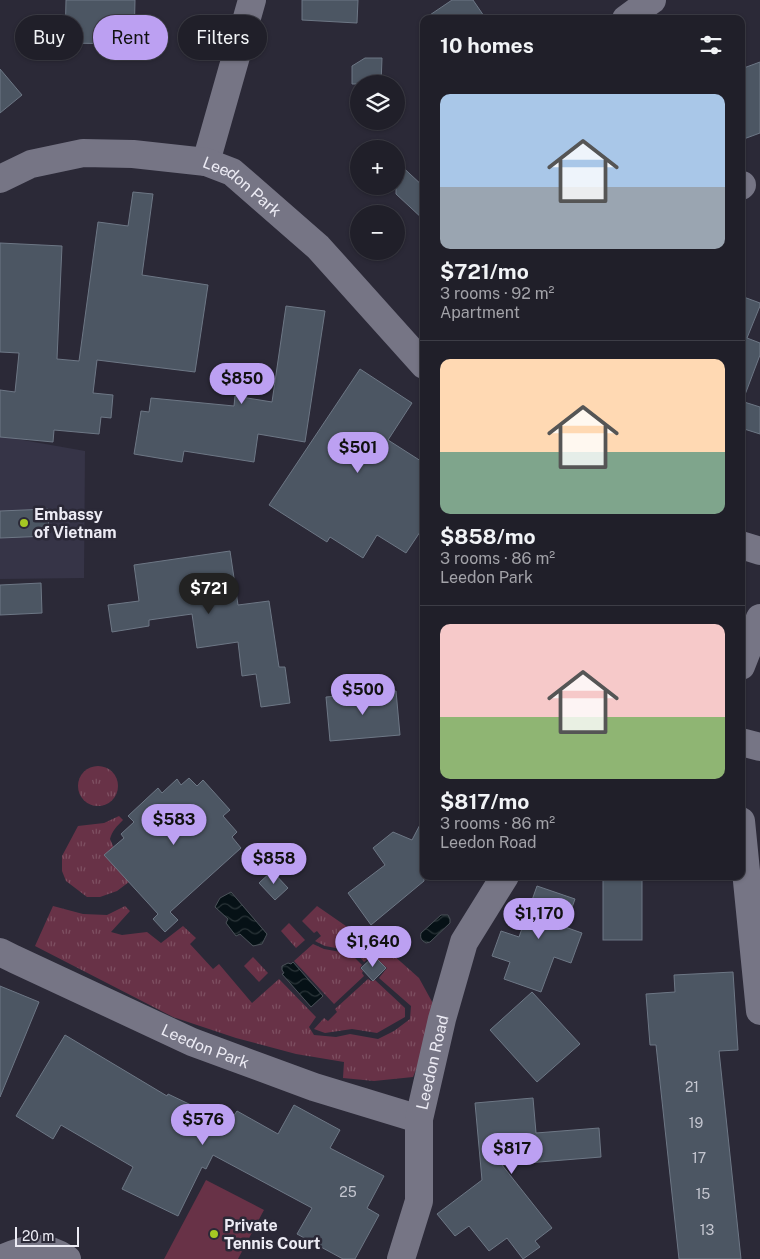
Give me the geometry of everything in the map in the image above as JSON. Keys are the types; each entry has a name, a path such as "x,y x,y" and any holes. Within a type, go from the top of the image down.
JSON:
{"street":[{"path":"206,162 252,0"},
{"path":"631,15 652,0"},
{"name":"Leedon Park","path":"0,179 31,164 84,153 133,154 206,162 232,172 318,247 420,361"},
{"path":"745,547 760,551"},
{"path":"745,656 760,618"},
{"path":"745,743 760,747"},
{"path":"745,860 760,1011"},
{"name":"Leedon Road","path":"401,1259 418,1201 419,1118 442,1019 464,942 503,880"},
{"name":"Leedon Park","path":"0,952 192,1042 314,1087 419,1118"},
{"path":"1,1259 14,1253 33,1249 44,1249 67,1259"}],"shaded area":[{"path":"0,436 85,451 84,578 0,579"}],"green space":[{"path":"94,766 102,766 109,769 115,775 118,786 115,797 109,803 102,806 94,806 87,803 81,797 78,790 78,782 81,775 87,769"},
{"path":"119,816 123,820 113,831 110,839 129,882 117,891 100,897 87,897 66,881 62,871 62,856 78,826 104,823"},
{"path":"53,906 83,914 107,915 125,906 130,911 111,932 122,935 147,932 161,943 183,926 196,938 190,944 213,969 219,964 252,1003 279,979 316,1017 309,1027 314,1035 336,1037 350,1034 378,1039 394,1031 410,1019 411,1006 379,978 387,968 373,955 364,962 357,954 325,946 315,941 321,936 317,931 314,933 302,921 317,906 356,933 392,954 419,978 436,1009 422,1056 413,1077 374,1081 343,1078 344,1062 296,1054 236,1038 173,1017 35,946"},
{"path":"289,923 305,940 296,948 281,931"},
{"path":"313,944 324,949 346,953 354,957 362,965 360,968 364,976 334,1004 294,961"},
{"path":"253,957 268,973 259,982 244,966"},
{"path":"368,979 371,981 375,980 405,1008 405,1017 377,1033 352,1029 325,1033 314,1029 324,1018 328,1021 337,1012 335,1009"},
{"name":"Private Tennis Court","path":"206,1180 264,1210 238,1259 164,1259"}],"water":[{"path":"231,892 267,934 262,944 253,946 240,934 236,936 226,923 228,919 215,907 220,898"},
{"path":"441,915 448,915 450,923 430,942 426,943 421,939 421,933"},
{"path":"293,962 323,996 311,1007 282,974 284,973 282,966"}],"building":[{"path":"66,0 135,0 135,15 93,15 93,43 83,43 83,15 66,15"},
{"path":"302,0 358,0 357,23 302,20"},
{"path":"452,0 473,0 483,15 430,15"},
{"path":"365,58 382,58 381,75 352,75 352,66"},
{"path":"760,62 760,133 745,139 745,68"},
{"path":"0,69 22,95 0,113"},
{"path":"405,169 420,183 420,216 397,195 405,195"},
{"path":"133,192 153,194 142,275 208,285 195,372 97,360 93,393 113,395 111,418 101,417 99,434 54,430 53,442 0,437 0,390 15,392 19,353 0,352 0,243 62,246 57,359 79,361 98,222 128,226"},
{"path":"745,297 760,303 747,338 760,343 760,355 745,395"},
{"path":"286,306 325,311 305,442 258,434 254,462 184,451 182,462 134,454 141,411 149,412 151,398 234,406 235,396 272,402"},
{"path":"360,369 412,403 388,440 420,460 420,532 406,553 377,535 363,558 330,537 327,542 269,505"},
{"path":"745,402 760,407 760,434 745,429"},
{"name":"Embassy of Vietnam","path":"48,509 49,536 0,538 0,511"},
{"path":"230,551 238,605 269,601 279,667 285,667 290,703 261,707 256,674 242,676 238,642 197,648 192,614 149,620 149,626 112,632 108,605 139,601 134,565"},
{"path":"41,583 42,613 0,615 0,585"},
{"path":"396,691 400,735 330,741 326,697"},
{"path":"189,778 197,786 203,780 230,810 223,816 237,832 232,837 241,848 170,912 178,920 165,932 153,919 158,914 104,855 124,838 121,834 134,822 128,816 158,788 162,793 177,779 181,785"},
{"path":"420,825 420,880 424,881 371,925 348,893 385,865 373,848 393,832 412,840"},
{"path":"272,871 288,888 275,900 259,883"},
{"path":"603,880 642,880 642,940 603,940"},
{"path":"537,886 575,899 565,927 582,933 571,963 554,957 541,992 504,979 510,962 492,956 501,931 519,937"},
{"path":"374,956 386,968 373,981 361,968"},
{"path":"733,972 738,1050 719,1051 741,1259 679,1259 656,1045 650,1045 646,994 675,992 674,975"},
{"path":"0,986 39,1002 0,1097"},
{"path":"532,992 580,1044 537,1082 490,1030"},
{"path":"65,1035 167,1096 168,1094 229,1123 237,1111 278,1134 294,1105 340,1130 330,1148 384,1176 367,1208 379,1215 355,1259 343,1259 297,1234 312,1208 213,1155 206,1169 202,1167 178,1216 122,1189 133,1167 61,1125 53,1139 16,1116"},
{"path":"533,1098 536,1133 599,1128 601,1157 502,1165 552,1228 535,1241 540,1247 523,1259 507,1238 489,1251 469,1226 455,1236 437,1214 482,1180 475,1103"}],"place":[{"name":"Embassy of Vietnam","path":"24,523"},
{"name":"Private Tennis Court","path":"214,1234"}]}
